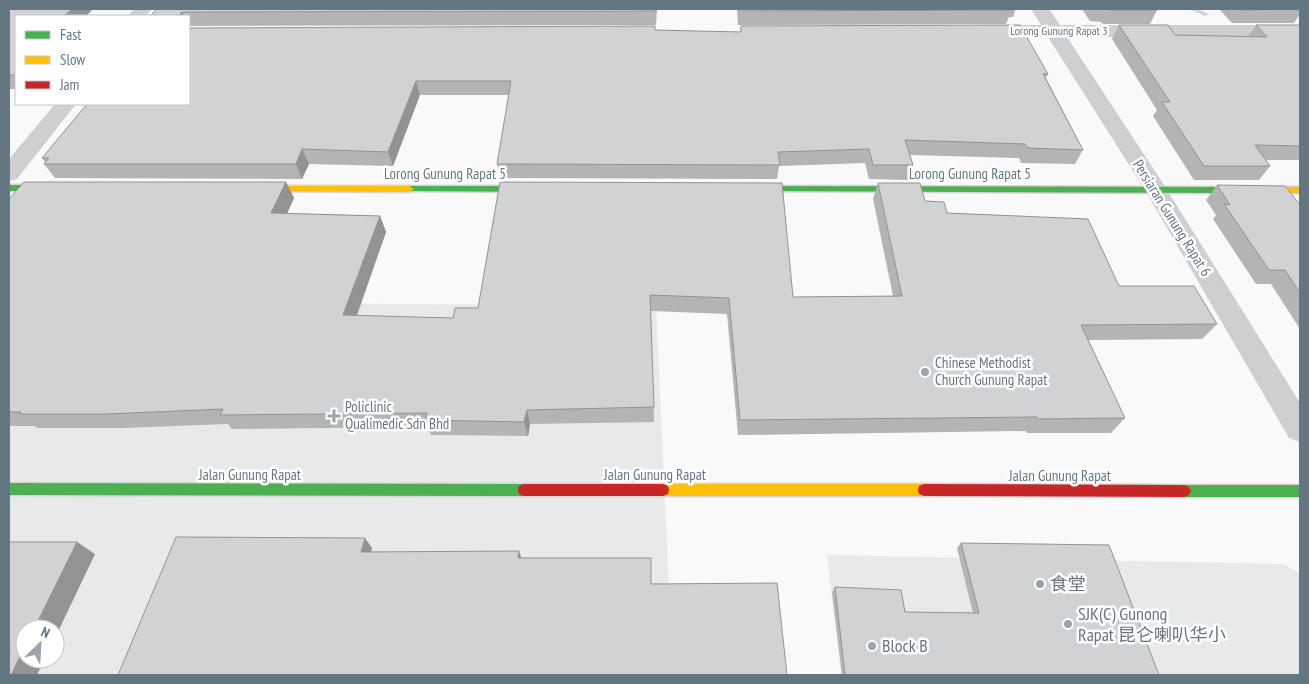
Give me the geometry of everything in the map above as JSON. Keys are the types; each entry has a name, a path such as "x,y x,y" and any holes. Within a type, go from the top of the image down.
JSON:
{"street":[{"name":"Persiaran Gunung Rapat 6","path":"1040,9 1156,190 1300,429"},
{"name":"Lorong Gunung Rapat 3","path":"965,31 1300,31"},
{"path":"9,174 65,105"},
{"path":"9,188 69,188"},
{"name":"Lorong Gunung Rapat 5","path":"238,189 547,189"},
{"name":"Lorong Gunung Rapat 5","path":"737,189 1300,190"},
{"name":"Jalan Gunung Rapat","path":"9,490 1300,491"}],"shaded area":[{"path":"9,301 656,306 673,675 9,675"},
{"name":"SJK(C) Gunong Rapat 昆仑喇叭华小","path":"827,555 1283,564 1300,573 1300,675 841,675"}],"building":[{"path":"9,9 72,9 65,15 15,15 15,75 9,75"},
{"path":"157,9 656,9 656,11 182,12 180,15 151,15"},
{"path":"739,9 1011,9 1012,10 739,11"},
{"path":"1156,9 1157,10 1110,10"},
{"path":"1240,9 1300,9 1241,10"},
{"path":"1020,25 1048,74 1043,74 1083,150 1028,148 1025,144 905,140 913,165 873,165 869,149 778,152 780,165 497,164 511,81 416,81 388,152 302,149 296,164 44,164 49,158 42,158 86,105 190,105 190,28 655,26 655,30 741,32 741,26"},
{"path":"1119,25 1168,25 1175,35 1267,37 1256,25 1300,25 1300,146 1255,145 1270,166 1204,166 1162,102 1170,102"},
{"path":"24,182 286,182 271,213 380,216 343,315 453,318 455,308 478,308 500,182 782,183 793,297 902,296 878,183 920,183 925,201 944,202 947,213 1088,219 1119,286 1194,286 1217,324 1081,325 1125,418 740,420 729,298 650,295 654,407 527,410 524,422 425,420 427,413 220,415 223,409 107,414 19,414 21,412 9,412 9,199"},
{"path":"1217,185 1285,186 1300,205 1300,293 1285,270 1269,270 1224,204 1230,205"},
{"path":"176,537 365,538 361,552 519,551 518,558 651,558 651,584 777,583 787,675 118,675"},
{"path":"9,542 77,542 39,619 15,619 15,667 11,675 9,675"},
{"name":"食堂","path":"961,543 1109,545 1159,675 845,675 835,587 901,590 905,612 979,613"}],"waterway":[{"path":"1192,9 1205,14"}],"traffic: fast":[{"path":"9,188 55,188"},
{"path":"409,189 535,189"},
{"path":"745,189 1224,190"},
{"path":"9,489 524,490"},
{"path":"1184,491 1300,491"}],"traffic: slow":[{"path":"253,189 409,189"},
{"path":"1224,190 1300,190"},
{"path":"663,490 924,490"}],"traffic: jam":[{"path":"524,490 663,490"},
{"path":"924,490 1184,491"}],"place":[{"name":"Chinese Methodist Church Gunung Rapat","path":"925,372"},
{"name":"Policlinic Qualimedic Sdn Bhd","path":"334,416"},
{"name":"食堂","path":"1040,584"},
{"name":"SJK(C) Gunong Rapat 昆仑喇叭华小","path":"1068,624"},
{"name":"Block B","path":"872,646"}]}
